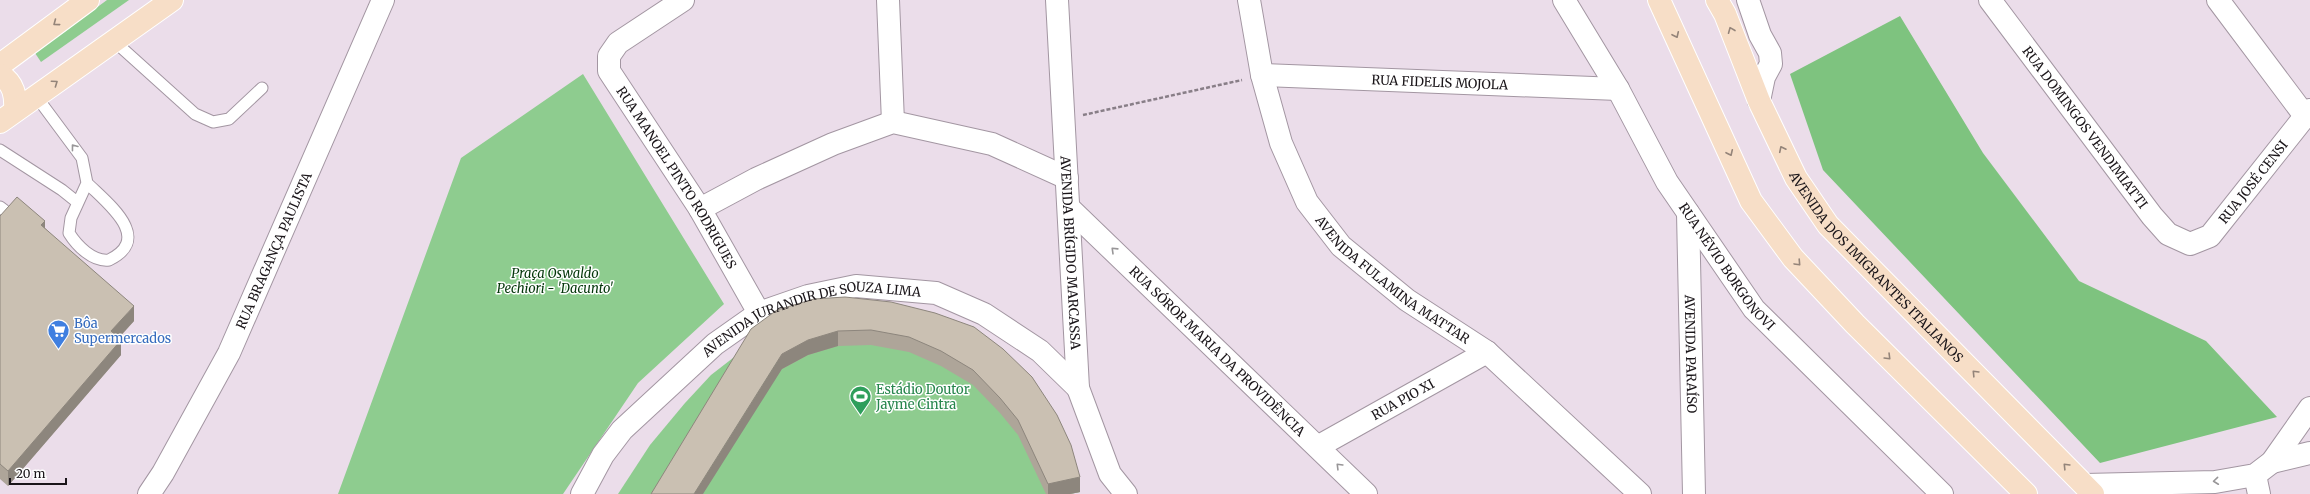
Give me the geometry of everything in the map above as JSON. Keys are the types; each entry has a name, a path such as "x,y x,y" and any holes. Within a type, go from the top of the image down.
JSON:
{"main road":[{"path":"0,65 88,0"},
{"path":"8,116 172,0"},
{"path":"1659,0 1751,201 1793,258 1855,324 2026,494"},
{"name":"AVENIDA DOS IMIGRANTES ITALIANOS","path":"1716,0 1725,14 1759,101 1796,178 1828,225 2089,490"},
{"path":"0,75 9,82 16,97 8,116"}],"street":[{"name":"RUA BRAGANÇA PAULISTA","path":"149,494 163,473 229,353 383,0"},
{"name":"RUA MANOEL PINTO RODRIGUES","path":"683,0 618,43 609,56 609,71 700,209 759,313"},
{"path":"888,0 893,122"},
{"name":"AVENIDA BRÍGIDO MARCASSA","path":"1057,0 1063,119 1070,208 1078,388 1112,484 1126,494"},
{"name":"AVENIDA FULAMINA MATTAR","path":"1249,0 1262,75 1281,143 1307,202 1341,246 1407,300 1487,352 1640,494"},
{"name":"RUA NÉVIO BORGONOVI","path":"1564,0 1618,89 1667,182 1754,309 1942,494"},
{"path":"1748,0 1760,35 1770,53 1771,64 1764,77 1759,101"},
{"name":"RUA DOMINGOS VENDIMIATTI","path":"1990,0 2152,216 2168,234 2190,244"},
{"path":"2218,0 2307,113"},
{"name":"RUA FIDELIS MOJOLA","path":"1262,75 1618,89"},
{"name":"RUA JOSÉ CENSI","path":"2190,244 2210,236 2307,113"},
{"path":"700,209 756,180 833,144 893,122 992,144 1067,178"},
{"name":"RUA SÓROR MARIA DA PROVIDÊNCIA","path":"1070,208 1366,494"},
{"name":"AVENIDA PARAÍSO","path":"1688,213 1694,494"},
{"name":"AVENIDA JURANDIR DE SOUZA LIMA","path":"582,494 603,455 622,430 715,344 759,313 808,296 856,286 936,293 984,314 1040,351 1078,388"},
{"name":"RUA PIO XI","path":"1318,446 1487,352"},
{"path":"2089,490 2215,482 2257,485 2310,408"},
{"path":"2272,462 2310,453"}],"lane":[{"path":"114,41 195,114 213,122 229,119 262,88"},
{"path":"36,96 82,158 87,182 113,208 128,230 128,241 122,250 114,257 104,261 96,258 72,238 69,233 69,227 87,182"},
{"path":"0,150 78,202"}],"path":[{"path":"1063,119 1262,75"}],"green space":[{"path":"107,0 129,0 41,62 35,53"},
{"path":"1900,16 1983,153 2079,281 2206,341 2277,417 2100,463 1823,170 1790,74"},
{"name":"Praça Oswaldo Pechiori - 'Dacunto'","path":"583,74 724,304 638,383 563,494 338,494 461,158"},
{"name":"Estádio Doutor Jayme Cintra","path":"891,317 1071,460 1080,492 1070,494 618,494 650,445 685,403 711,375 751,344"}],"building":[{"name":"Bôa Supermercados","path":"17,197 45,221 41,225 134,306 111,331 121,340 8,471 0,464 0,216"},
{"path":"845,297 891,302 935,313 974,327 1003,349 1032,377 1057,415 1071,445 1080,477 1048,484 1018,420 1000,398 973,370 941,351 909,337 871,330 838,331 808,340 782,354 694,494 651,494 751,329 777,310 814,299"}],"place":[{"name":"Bôa Supermercados","path":"58,350"},
{"name":"Estádio Doutor Jayme Cintra","path":"861,416"}]}
